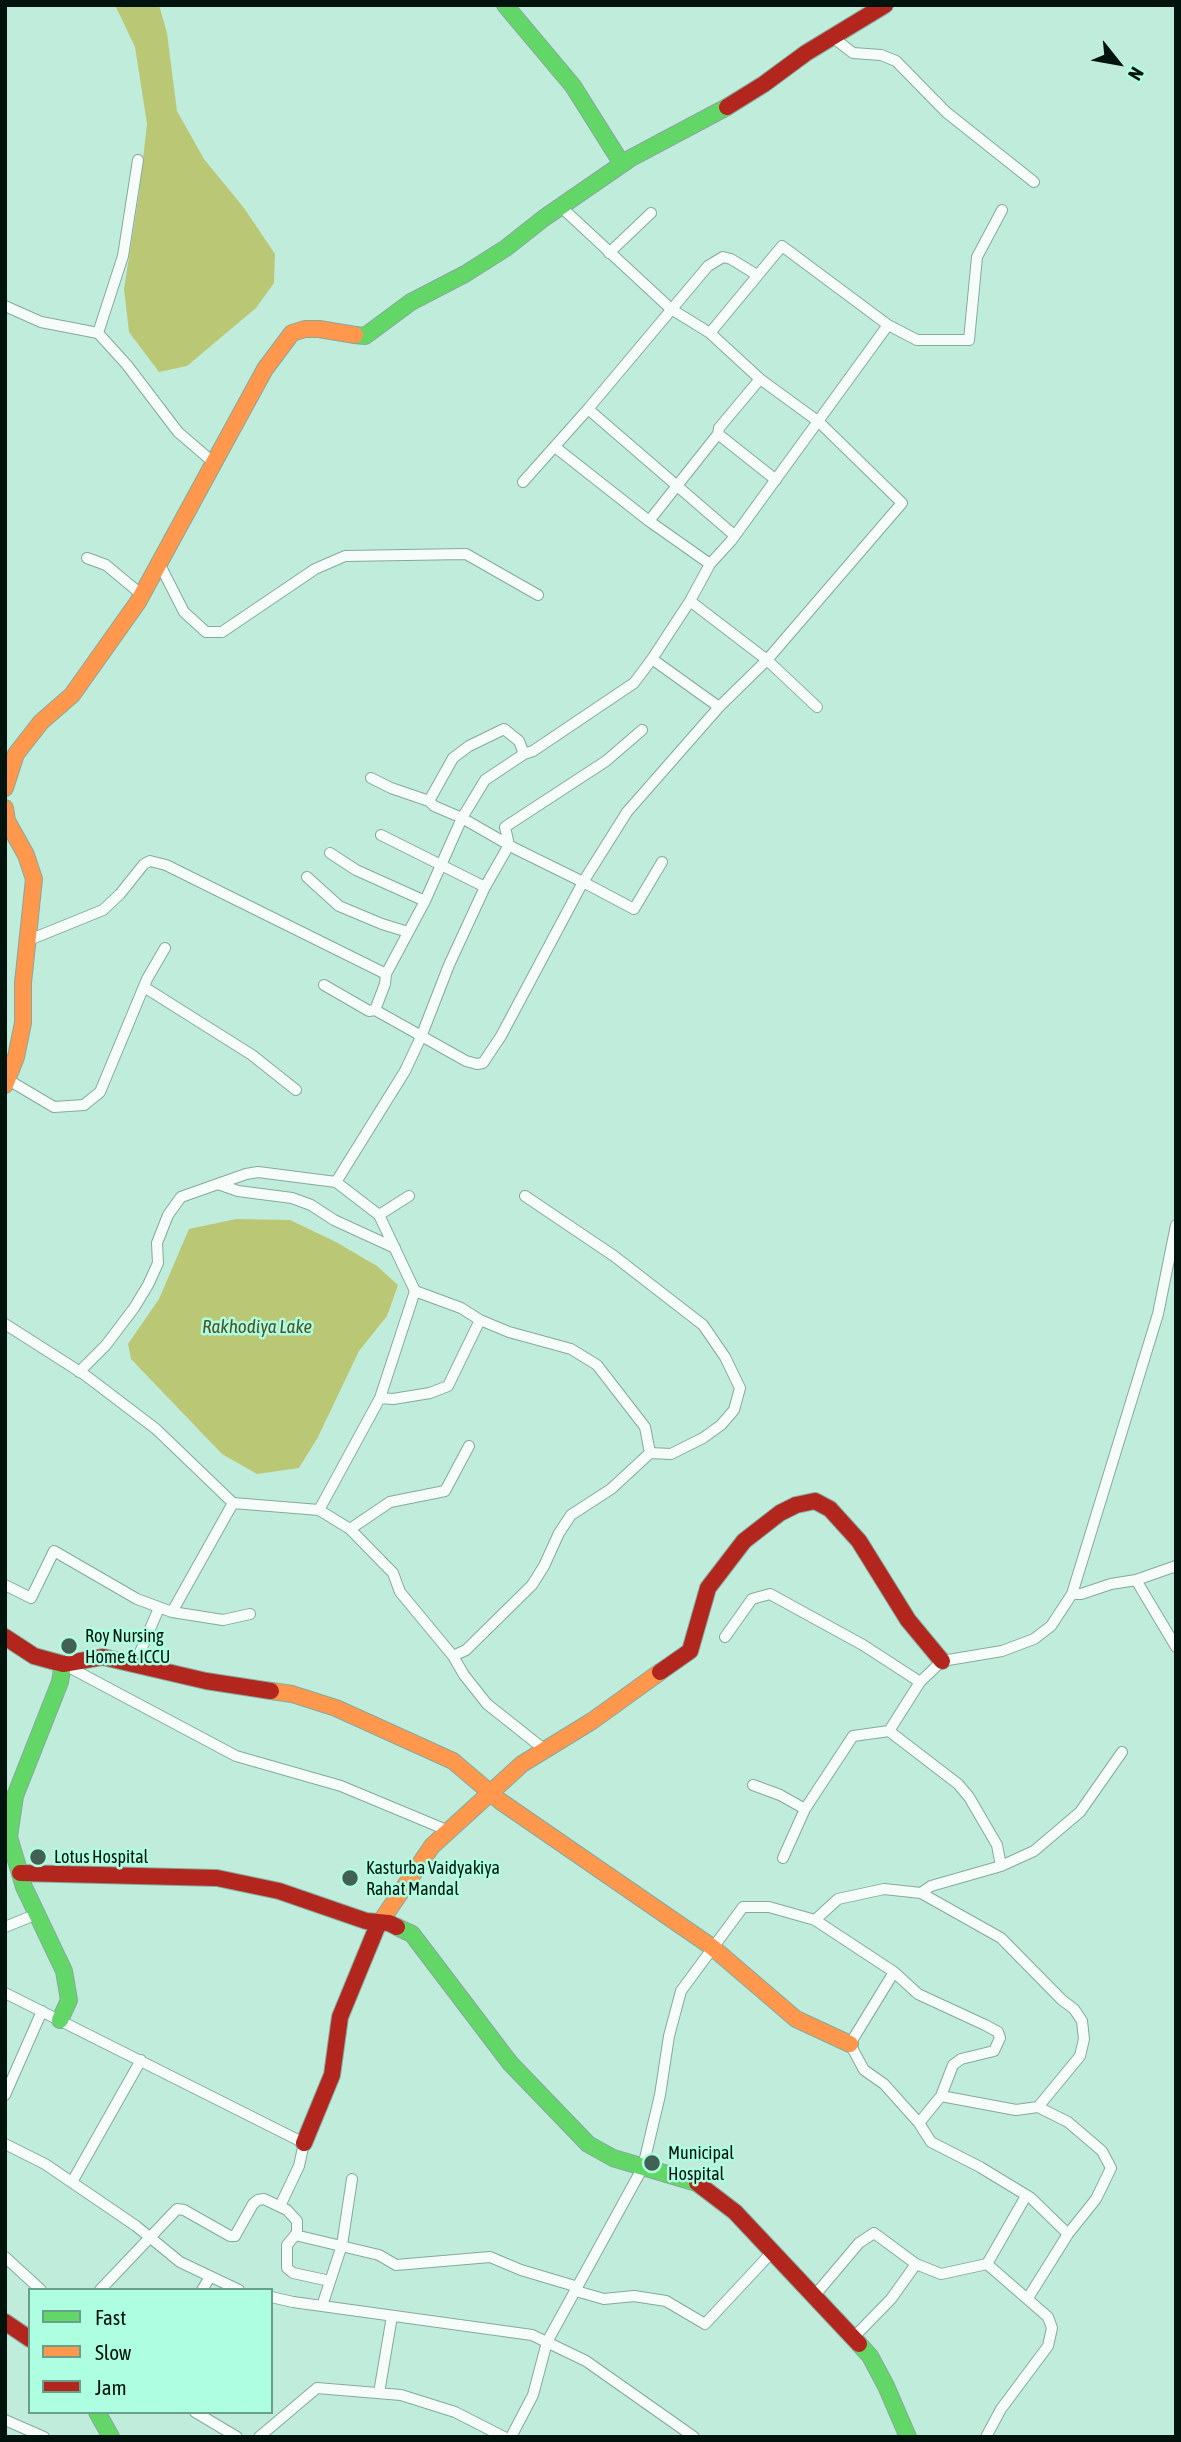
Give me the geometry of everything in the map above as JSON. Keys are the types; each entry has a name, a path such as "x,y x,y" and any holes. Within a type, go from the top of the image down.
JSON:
{"street":[{"path":"505,5 573,86 622,164"},
{"path":"5,788 16,754 41,722 72,695 142,595 265,369 292,333 319,329 365,336 411,302 465,274 506,248 560,206 622,164 708,119 831,36 885,5"},
{"path":"831,36 853,52 881,55 896,61 946,112 1034,182"},
{"path":"98,333 123,256 138,160"},
{"path":"324,985 466,1061 483,1063 583,882 627,812 719,707 767,660 902,503 819,422 760,379 710,332 671,309 560,206"},
{"path":"710,332 782,246 888,325 917,340 969,340 976,257 1002,210"},
{"path":"608,253 651,213"},
{"path":"523,482 708,266 718,258 731,259 757,275"},
{"path":"5,306 41,322 98,333 127,365 178,432 214,463"},
{"path":"374,1010 385,984 386,974 425,901 462,818 485,779 533,751 634,683 690,601 710,564 731,541 888,325"},
{"path":"649,521 718,434 719,428 760,379"},
{"path":"588,409 734,535"},
{"path":"718,434 776,480"},
{"path":"555,447 649,521 710,564"},
{"path":"159,563 184,612 206,632 222,632 315,569 345,556 466,554 538,595"},
{"path":"87,558 106,565 142,595"},
{"path":"690,601 767,660 817,707"},
{"path":"652,659 719,707"},
{"path":"429,801 453,758 504,729 519,741 524,754"},
{"path":"336,1182 405,1071 449,965 485,887 509,845 505,827 606,761 642,730"},
{"path":"371,778 429,801 634,909 662,862"},
{"path":"5,808 9,833 26,855 34,879 23,984 23,1023 16,1058 6,1080 54,1107 84,1105 100,1092 146,979 165,948"},
{"path":"381,835 485,887"},
{"path":"330,853 356,870 425,901"},
{"path":"29,940 103,909 120,894 144,864 150,861 166,865 386,974"},
{"path":"307,877 339,906 408,932"},
{"path":"145,987 252,1055 296,1090"},
{"path":"79,1372 106,1345 148,1285 158,1263 158,1243 168,1216 181,1198 258,1172 336,1182 379,1215 415,1291 380,1398 318,1510"},
{"path":"218,1184 238,1191 292,1198 312,1205 334,1220 395,1248"},
{"path":"379,1215 409,1196"},
{"path":"453,1656 466,1650 531,1584 544,1566 559,1533 571,1515 611,1489 650,1453 671,1454 703,1438 721,1425 734,1410 740,1388 725,1357 703,1325 614,1256 525,1196"},
{"path":"889,1731 920,1682 942,1661 1002,1651 1034,1639 1051,1626 1072,1594 1158,1314 1176,1225"},
{"path":"415,1291 461,1308 480,1320 509,1332 571,1349 597,1365 645,1427 650,1453"},
{"path":"380,1398 393,1399 430,1393 448,1386 480,1320"},
{"path":"5,1324 79,1372 156,1429 233,1503 318,1510 350,1530 393,1573 400,1592 453,1656 487,1704 545,1750"},
{"path":"350,1530 390,1502 445,1491 468,1446"},
{"path":"279,2206 299,2166 304,2143 332,2075 340,2017 379,1922 432,1846 522,1764 592,1721 690,1651 708,1588 744,1541 780,1513 796,1505 815,1501 830,1509 859,1541 908,1620 942,1661"},
{"path":"172,1612 233,1503"},
{"path":"5,1586 31,1598 54,1551 137,1599 159,1608 223,1620 250,1614"},
{"path":"1072,1594 1136,1580 1176,1566"},
{"path":"1136,1580 1176,1647"},
{"path":"725,1637 752,1599 770,1594 863,1645 920,1682"},
{"path":"135,1664 159,1608"},
{"path":"5,1637 34,1656 63,1664 236,1756 341,1786 449,1831"},
{"path":"63,1664 103,1657 206,1681 292,1694 336,1708 453,1761 491,1793 712,1947 796,2019 850,2044 864,2070 884,2084 919,2123 930,2142 980,2167 1026,2196 1068,2234"},
{"path":"60,2020 69,2000 64,1971 20,1873 9,1837 15,1796 60,1682 63,1664"},
{"path":"783,1858 805,1809 853,1736 889,1731 958,1784 969,1797 997,1845 1001,1866"},
{"path":"921,1893 931,1886 1001,1866 1034,1851 1080,1812 1122,1752"},
{"path":"753,1785 780,1795 805,1809"},
{"path":"20,1873 217,1878 279,1891 366,1921 389,1923 412,1934 510,2063 588,2144 613,2158 698,2183 735,2212 870,2356 908,2437"},
{"path":"815,1920 838,1899 884,1889 921,1893 1001,1938 1082,2021 1084,2039 1080,2056 1038,2107"},
{"path":"511,2437 533,2395 547,2342 643,2167 669,2036 681,1992 743,1907 769,1907 815,1920 894,1972 918,1994 998,2032 1000,2040 994,2050 961,2059 953,2066 941,2096 919,2123"},
{"path":"5,1927 37,1914"},
{"path":"850,2044 894,1972"},
{"path":"5,1993 304,2143"},
{"path":"5,2095 42,2011"},
{"path":"72,2182 141,2060"},
{"path":"941,2096 1016,2110 1038,2107 1068,2122 1102,2151 1111,2168 1096,2199 1068,2234 1028,2298"},
{"path":"5,2144 46,2164 180,2262 235,2288"},
{"path":"322,2306 342,2245 352,2179"},
{"path":"814,2295 859,2243 874,2233 916,2264 942,2274 987,2264 1026,2196"},
{"path":"102,2288 177,2209 184,2210 230,2236 235,2236 253,2204 264,2199 287,2210 297,2221 297,2233 287,2245 287,2268 293,2273 330,2281"},
{"path":"295,2235 379,2255 396,2265 490,2257 604,2299 634,2296 666,2301 705,2324 773,2251"},
{"path":"5,2257 39,2288"},
{"path":"853,2338 891,2299 916,2264"},
{"path":"986,2437 1001,2409 1048,2346 1052,2328 1048,2317 987,2264"},
{"path":"203,2288 210,2277"},
{"path":"273,2297 532,2335 586,2361 694,2437"},
{"path":"379,2393 393,2316"},
{"path":"5,2322 28,2338"},
{"path":"259,2437 317,2388 401,2395 455,2412 504,2437"},
{"path":"98,2414 111,2437"},
{"path":"198,2414 237,2437"},
{"path":"5,2420 44,2437"}],"water":[{"path":"115,5 159,5 167,33 177,111 204,159 244,208 275,254 274,283 256,308 187,366 159,372 129,332 124,289 147,124 135,47"},
{"name":"Rakhodiya Lake","path":"236,1219 290,1220 377,1266 398,1285 387,1316 359,1351 318,1437 299,1468 257,1474 222,1454 131,1359 128,1344 159,1299 189,1229"}],"traffic: fast":[{"path":"505,5 573,86 622,164"},
{"path":"355,335 365,336 411,302 465,274 506,248 544,218 631,158 727,107"},
{"path":"60,2020 69,2000 64,1971 24,1887 9,1837 15,1796 60,1682 63,1664"},
{"path":"397,1927 412,1934 510,2063 588,2144 613,2158 697,2183"},
{"path":"859,2344 870,2356 886,2386 908,2437"},
{"path":"98,2414 111,2437"}],"traffic: slow":[{"path":"5,788 16,754 41,722 72,695 138,602 265,369 292,333 319,329 355,335"},
{"path":"5,808 7,821 26,855 34,879 23,983 23,1023 16,1057 5,1085"},
{"path":"377,1927 432,1846 522,1764 592,1721 660,1672"},
{"path":"271,1691 292,1694 336,1708 453,1761 500,1801 712,1947 796,2019 850,2044"}],"traffic: jam":[{"path":"727,107 806,53 885,5"},
{"path":"660,1672 690,1651 708,1588 744,1541 780,1513 796,1505 815,1501 830,1509 859,1541 908,1620 942,1661"},
{"path":"5,1637 34,1656 63,1664 103,1657 206,1681 271,1691"},
{"path":"20,1873 217,1878 279,1891 366,1921 389,1923 397,1927"},
{"path":"304,2143 332,2075 340,2017 377,1927"},
{"path":"697,2183 735,2212 859,2344"},
{"path":"5,2322 28,2338"}],"place":[{"name":"Roy Nursing Home & ICCU","path":"69,1646"},
{"name":"Lotus Hospital","path":"38,1857"},
{"name":"Kasturba Vaidyakiya Rahat Mandal","path":"350,1878"},
{"name":"Municipal Hospital","path":"652,2163"}]}
